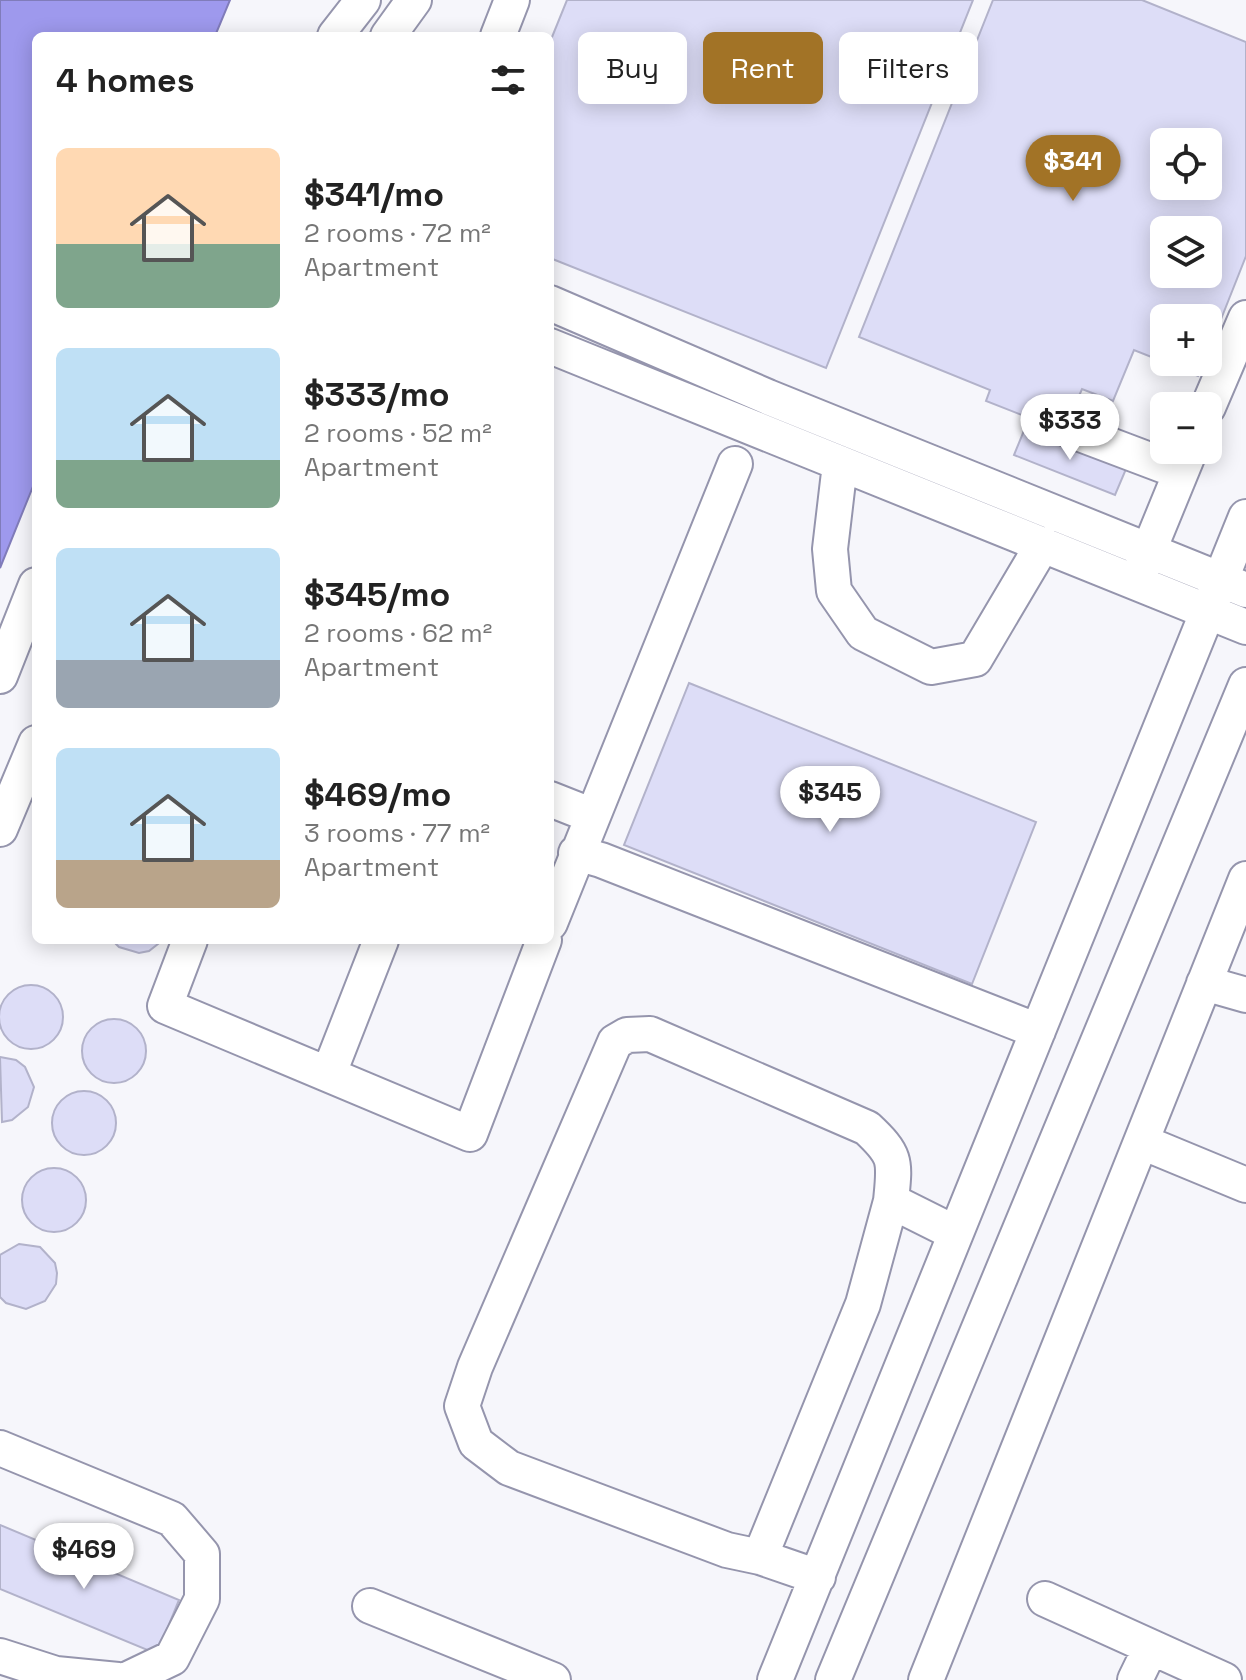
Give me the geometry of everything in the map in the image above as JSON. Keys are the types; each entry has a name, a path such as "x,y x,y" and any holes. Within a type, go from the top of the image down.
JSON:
{"lane":[{"path":"338,32 363,0"},
{"path":"391,32 414,0"},
{"path":"500,32 512,0"},
{"path":"554,305 768,397 1143,566 1207,613 1246,627"},
{"path":"1214,392 1246,318"},
{"path":"554,348 1043,544 1233,585"},
{"path":"1046,421 1150,451"},
{"path":"554,912 735,464"},
{"path":"840,464 830,549 834,591 863,633 931,667 975,659 1043,544"},
{"path":"1143,566 1184,464"},
{"path":"775,1680 1207,613 1233,585 1246,517"},
{"path":"0,676 32,595"},
{"path":"833,1680 1246,685"},
{"path":"0,829 32,753"},
{"path":"554,801 593,816"},
{"path":"576,853 1038,1031"},
{"path":"926,1680 1246,879"},
{"path":"188,944 165,1006 470,1134 542,944"},
{"path":"329,1073 379,944"},
{"path":"1204,983 1246,995"},
{"path":"760,1557 863,1304 891,1201 894,1166 888,1147 867,1128 650,1034 627,1035 615,1042 475,1367 462,1406 476,1443 509,1468 727,1550 760,1557 818,1577"},
{"path":"1142,1142 1246,1185"},
{"path":"891,1201 955,1233"},
{"path":"0,1448 172,1519 202,1554 202,1599 172,1658 126,1680"},
{"path":"1045,1599 1224,1680"},
{"path":"370,1606 553,1680"},
{"path":"1135,1680 1151,1647"},
{"path":"0,1656 56,1674 118,1680"}],"shaded area":[{"path":"0,0 230,0 217,32 32,32 32,489 0,568"}],"building":[{"path":"567,0 973,0 960,32 839,32 839,104 931,104 826,368 554,260 554,32"},
{"path":"993,0 1142,0 1246,42 1246,256 1222,317 1222,304 1150,304 1150,356 1134,350 1113,401 1082,389 1068,421 1032,419 986,401 990,390 859,337 952,104 978,104 978,38"},
{"path":"1025,428 1126,469 1115,495 1014,455"},
{"path":"689,683 1036,822 972,984 624,845"},
{"path":"116,944 158,944 149,951 139,953"},
{"path":"25,985 37,985 54,994 61,1005 61,1029 54,1040 37,1049 25,1049 13,1044 4,1035 -1,1023 -1,1011 4,999 13,990"},
{"path":"108,1019 120,1019 137,1028 144,1039 144,1063 137,1074 120,1083 108,1083 96,1078 87,1069 82,1057 82,1045 87,1033 96,1024"},
{"path":"0,1057 16,1060 25,1067 34,1087 28,1107 12,1120 2,1122"},
{"path":"78,1091 90,1091 107,1100 114,1111 114,1135 107,1146 90,1155 78,1155 66,1150 57,1141 52,1129 52,1117 57,1105 66,1096"},
{"path":"48,1168 60,1168 77,1177 84,1188 84,1212 77,1223 60,1232 48,1232 36,1227 27,1218 22,1206 22,1194 27,1182 36,1173"},
{"path":"19,1244 40,1247 55,1263 57,1273 56,1284 45,1301 26,1309 6,1303 0,1297 0,1255"},
{"path":"0,1525 179,1600 157,1654 0,1589"}]}
